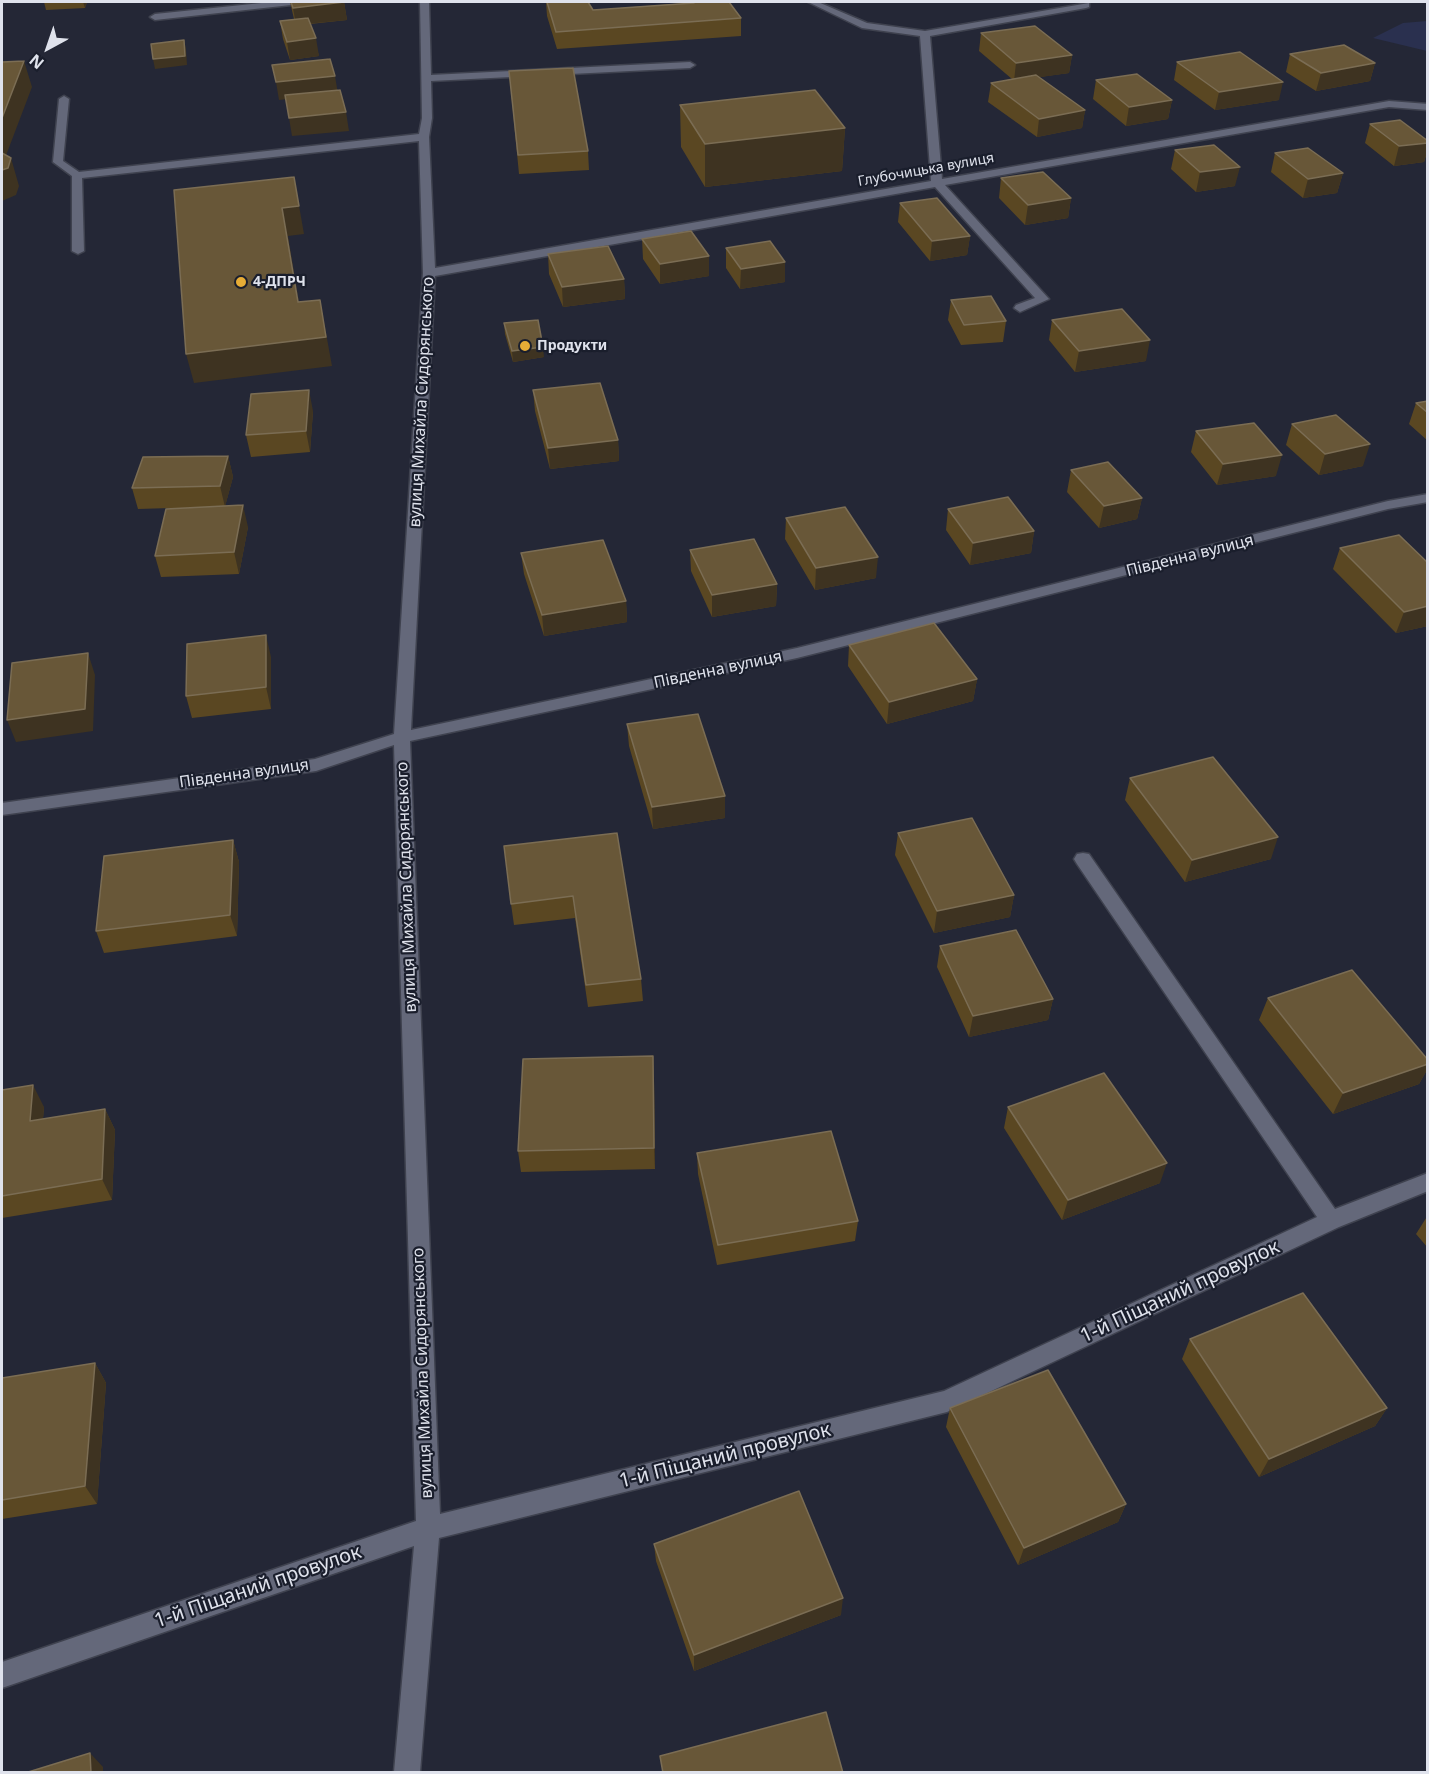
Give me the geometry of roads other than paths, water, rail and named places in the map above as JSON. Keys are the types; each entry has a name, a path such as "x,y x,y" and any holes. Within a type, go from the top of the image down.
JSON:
{"street":[{"path":"155,17 291,2"},
{"name":"вулиця Михайла Сидорянського","path":"407,1773 428,1528 402,737 429,273 424,137 427,118 424,2"},
{"path":"813,2 865,26 925,34 1086,5"},
{"path":"925,34 937,183 1042,299 1020,308"},
{"path":"426,78 690,65"},
{"path":"64,99 58,162 77,175 424,137"},
{"name":"Глубочицька вулиця","path":"429,273 1389,104 1428,107"},
{"path":"77,175 78,251"},
{"name":"Південна вулиця","path":"2,809 316,765 402,737 798,653 1388,505 1428,498"},
{"path":"1083,859 1331,1220"},
{"name":"1-й Піщаний провулок","path":"2,1675 428,1528 947,1401 1331,1220 1428,1182"}],"place":[{"name":"4-ДПРЧ","path":"241,282"},
{"name":"Продукти","path":"525,346"}]}
